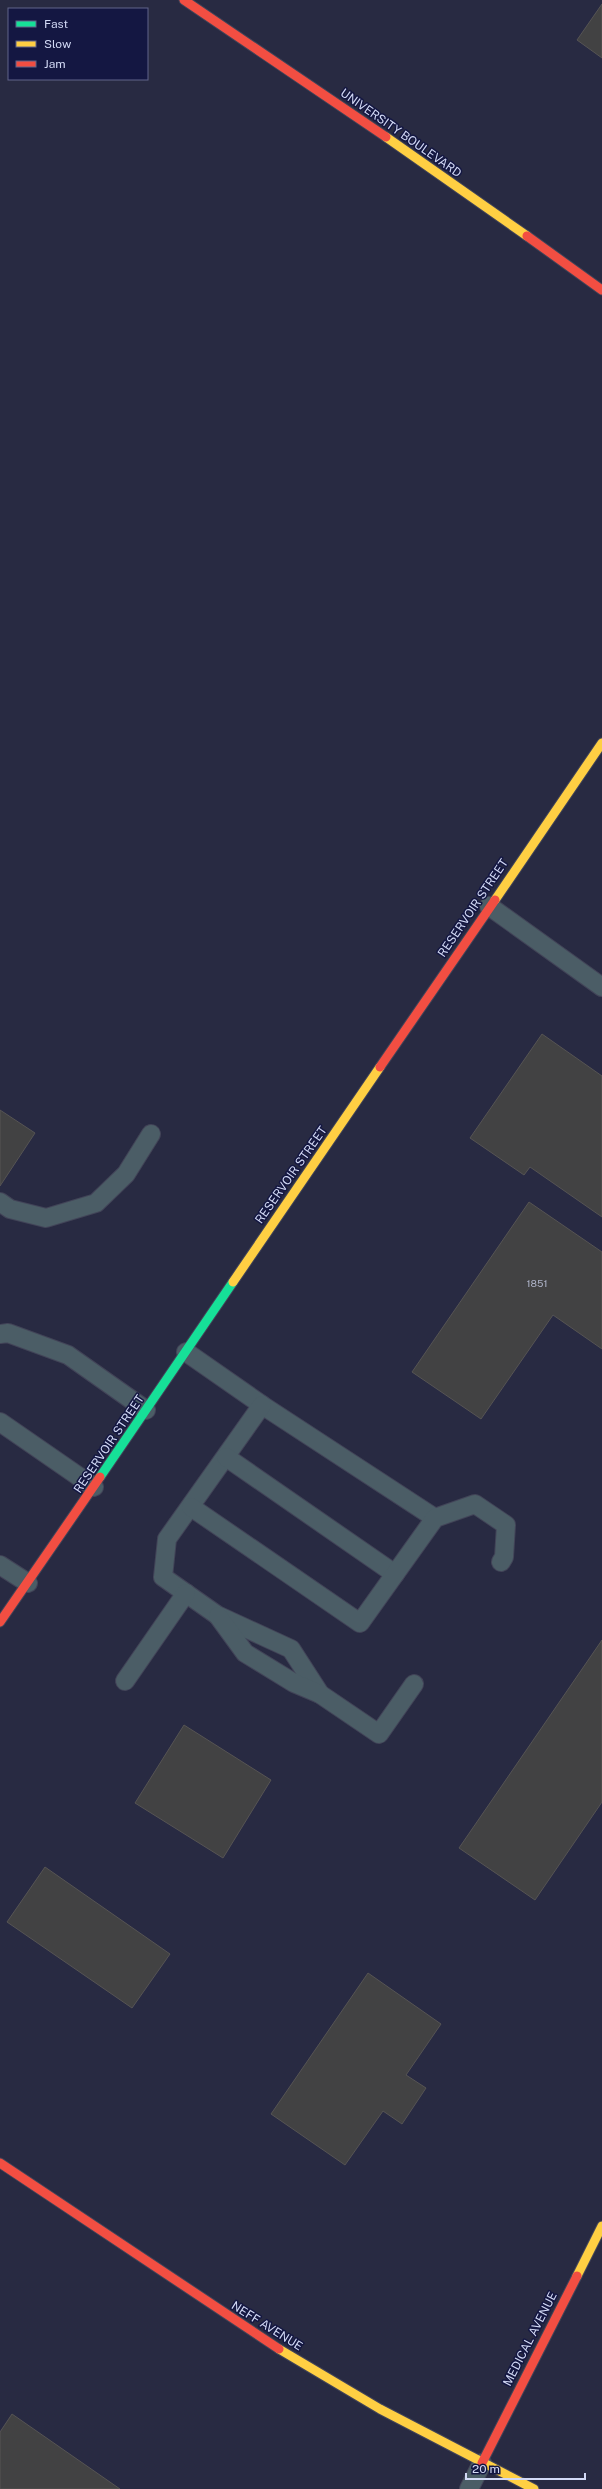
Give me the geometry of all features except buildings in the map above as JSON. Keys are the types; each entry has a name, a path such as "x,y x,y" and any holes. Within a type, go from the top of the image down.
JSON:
{"street":[{"name":"UNIVERSITY BOULEVARD","path":"184,0 400,146 602,290"},
{"name":"RESERVOIR STREET","path":"0,1622 94,1487 488,906 602,743"},
{"name":"NEFF AVENUE","path":"0,2163 235,2320 328,2379 428,2436 534,2489"},
{"name":"MEDICAL AVENUE","path":"482,2463 602,2226"}],"lane":[{"path":"488,906 602,987"},
{"path":"0,1202 10,1209 46,1218 96,1203 126,1174 151,1134"},
{"path":"0,1334 8,1333 68,1355 146,1410"},
{"path":"186,1352 262,1405 435,1518"},
{"path":"262,1405 167,1540 163,1577 218,1615 291,1649 320,1694"},
{"path":"0,1422 94,1487"},
{"path":"226,1457 395,1574"},
{"path":"191,1507 360,1623 435,1518 475,1504 506,1525 504,1557 501,1562"},
{"path":"0,1565 28,1583"},
{"path":"126,1681 186,1593"},
{"path":"218,1615 245,1653 294,1683 320,1694 378,1734 414,1684"},
{"path":"469,2489 482,2463"}],"traffic: fast":[{"path":"100,1477 233,1282"}],"traffic: slow":[{"path":"386,137 527,236"},
{"path":"495,900 602,743"},
{"path":"233,1282 380,1067"},
{"path":"577,2276 602,2226"},
{"path":"279,2349 380,2409 534,2489"}],"traffic: jam":[{"path":"184,0 386,137"},
{"path":"527,236 602,290"},
{"path":"380,1067 495,900"},
{"path":"0,1622 100,1477"},
{"path":"0,2163 279,2349"},
{"path":"482,2463 577,2276"}]}
